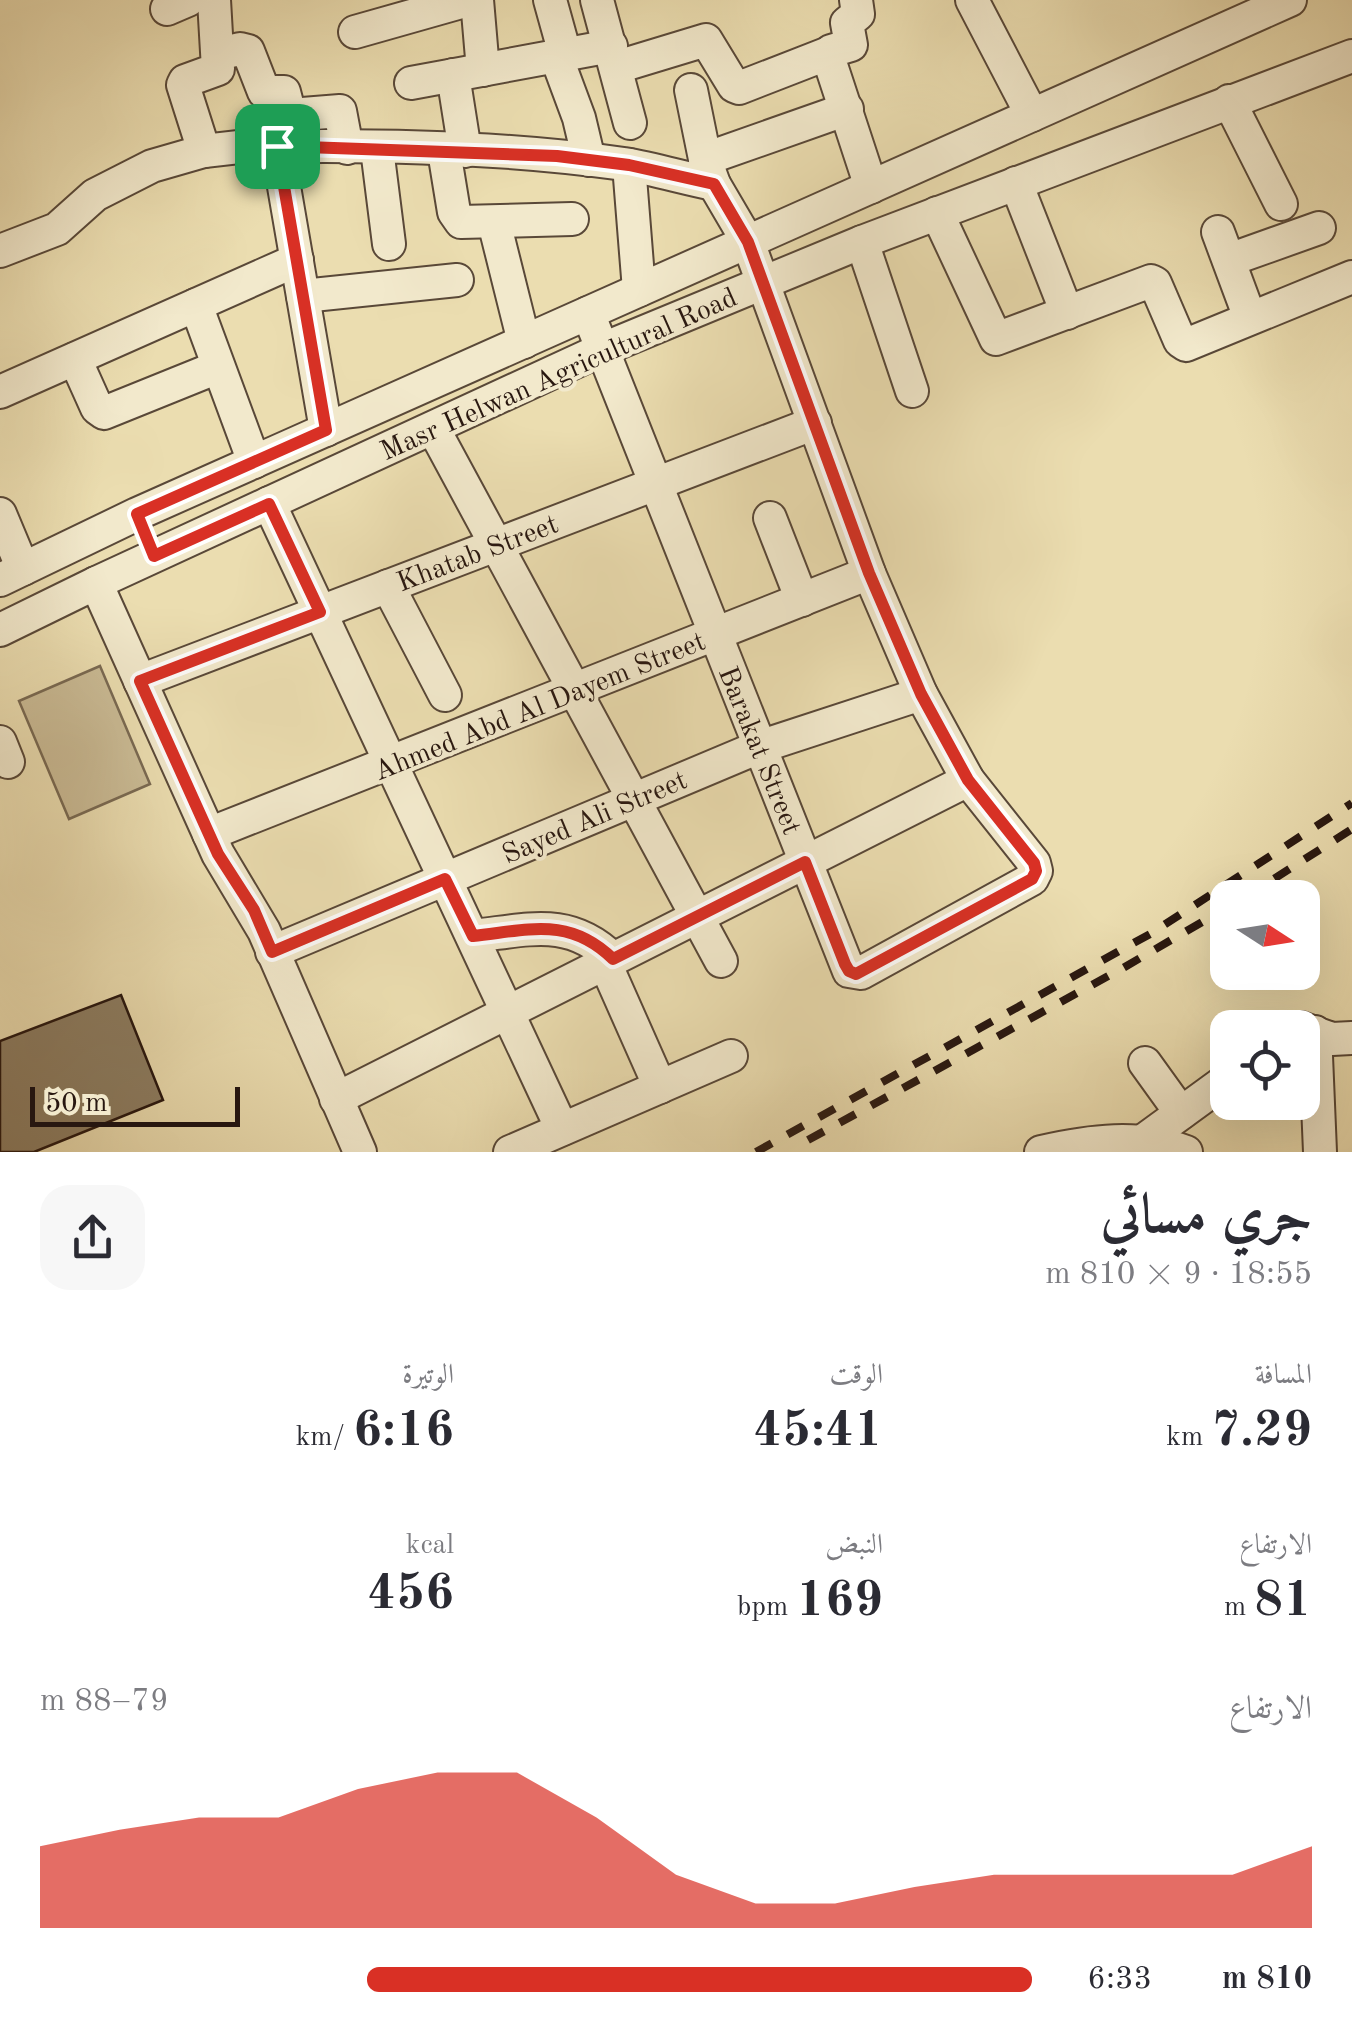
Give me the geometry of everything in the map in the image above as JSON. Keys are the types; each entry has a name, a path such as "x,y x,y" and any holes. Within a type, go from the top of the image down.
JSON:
{"street":[{"path":"204,151 183,85 216,72 214,0"},
{"path":"355,32 468,0"},
{"path":"477,0 454,151 456,216 462,222 572,220"},
{"path":"580,118 628,115 597,0"},
{"path":"411,83 560,55 614,56 706,40 734,86 740,88 851,44 846,23 858,14 856,0"},
{"path":"972,0 1032,115"},
{"name":"Masr Helwan Agricultural Road","path":"11,575 137,514 1290,0"},
{"path":"562,2 560,55 589,160"},
{"path":"218,54 248,51 263,90 268,94 284,92 297,260 326,430"},
{"path":"829,53 871,187"},
{"name":"Masr Helwan Agricultural Road","path":"0,630 603,350 862,242 1352,56"},
{"path":"336,1099 968,780 921,694 869,573 748,242 709,172 690,90"},
{"path":"1229,101 1281,204"},
{"path":"0,251 57,229 87,201 152,166 204,151 289,136 362,148 589,160 709,172 847,109"},
{"path":"362,148 390,244"},
{"path":"629,165 639,290"},
{"path":"1016,183 1067,313"},
{"path":"937,213 994,338 1150,281 1155,283 1184,344 1352,276"},
{"path":"494,222 524,342"},
{"path":"1250,318 1224,245 1319,228"},
{"path":"862,242 912,391"},
{"path":"0,392 297,260"},
{"path":"303,296 457,280"},
{"path":"196,305 254,462"},
{"name":"Barakat Street","path":"588,313 849,971 861,973 1032,879 1034,863 968,780"},
{"path":"75,359 101,412 218,367"},
{"name":"Khatab Street","path":"140,681 814,423"},
{"path":"433,428 721,961"},
{"path":"269,504 562,1129"},
{"path":"0,514 11,575"},
{"path":"137,514 154,556"},
{"path":"770,518 802,600"},
{"name":"Ahmed Abd Al Dayem Street","path":"209,834 869,573"},
{"path":"96,583 209,834 229,874 254,910 360,1152"},
{"path":"388,586 445,695"},
{"name":"Sayed Ali Street","path":"272,952 759,746 921,694"},
{"path":"473,936 555,928 577,932 597,943 609,961 660,1087"},
{"path":"1320,1034 1332,1039 1352,1038"},
{"path":"510,1152 731,1056"},
{"path":"1144,1063 1182,1113"},
{"path":"1143,1141 1210,1092"},
{"path":"1317,1120 1320,1152"},
{"path":"1042,1152 1087,1144 1143,1141 1186,1152"}],"shaded area":[{"path":"100,666 150,784 69,819 19,701"}],"building":[{"path":"121,995 163,1100 34,1152 0,1152 0,1041"}],"railway":[{"path":"756,1152 1150,934 1352,803"},
{"path":"1272,880 1352,829"},
{"path":"808,1140 1210,917"}],"route":[{"path":"277,146 557,156 629,165 714,184 748,242 869,573 921,694 968,780 1034,863 1032,879 856,974 845,964 805,862 613,959 597,943 577,932 555,928 473,936 445,879 272,952 254,910 218,854 140,681 320,612 269,504 154,556 137,514 326,430 277,146"}]}
